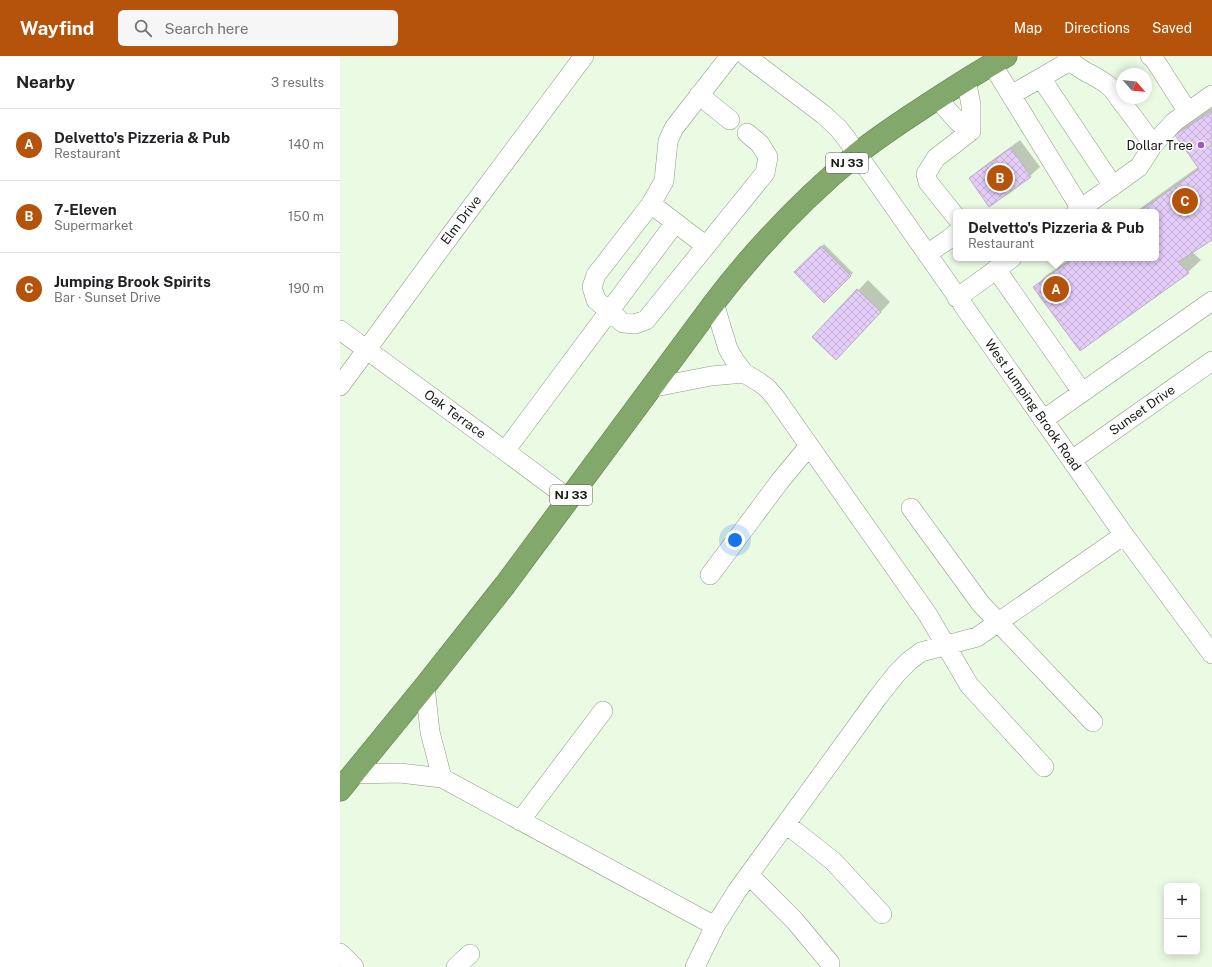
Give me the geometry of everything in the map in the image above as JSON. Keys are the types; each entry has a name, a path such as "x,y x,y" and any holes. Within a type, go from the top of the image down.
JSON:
{"highway":[{"name":"NJ 33","path":"347,782 505,585 650,388 748,260 788,218 858,154 886,132 937,98 999,60"}],"street":[{"name":"Elm Drive","path":"340,386 456,227 584,56"},
{"path":"730,56 674,128 668,141 664,181 651,204 596,275 592,286 596,300 623,323 635,324 646,320 765,173 768,157 760,144 747,133"},
{"name":"West Jumping Brook Road","path":"746,56 824,115 838,128 858,154 957,298 1124,535 1212,654"},
{"path":"1150,56 1154,59 1188,112"},
{"path":"1011,95 1041,78 1068,59 1077,68 1110,87 1153,145"},
{"path":"999,60 1011,95 1077,209"},
{"path":"1041,78 1113,186"},
{"path":"966,79 972,105 971,131"},
{"path":"699,95 730,120"},
{"path":"1079,209 1139,167 1153,145 1174,122 1212,96"},
{"path":"937,98 958,122 971,131"},
{"path":"953,213 928,182 926,174 936,158 971,131"},
{"path":"651,204 706,246"},
{"path":"505,450 675,223"},
{"path":"927,254 953,236"},
{"path":"957,298 1008,261"},
{"path":"996,269 1082,392"},
{"path":"1043,420 1212,301"},
{"path":"714,303 728,349 744,373 767,388 775,397 928,615 969,685 1044,767"},
{"name":"Oak Terrace","path":"340,330 505,450 568,498"},
{"name":"Sunset Drive","path":"1072,460 1212,361"},
{"path":"650,388 710,376 744,373"},
{"path":"710,575 808,446"},
{"path":"911,508 981,604 1093,722"},
{"path":"695,967 715,926 737,891 897,673 921,652 977,637 1124,535"},
{"path":"425,686 430,732 442,778"},
{"path":"520,821 603,711"},
{"path":"347,782 400,773 442,778 715,926"},
{"path":"786,824 833,861 882,914"},
{"path":"749,875 795,921 830,963"},
{"path":"340,953 354,967"},
{"path":"456,967 470,954"}],"building":[{"path":"1212,111 1212,240 1178,262 1189,273 1080,351 1033,287 1070,261 1159,261 1159,209 1143,209 1199,169 1175,135"},
{"path":"1011,148 1031,177 989,207 969,178"},
{"path":"821,246 851,276 824,303 794,272"},
{"path":"857,289 881,312 836,360 812,337"}],"place":[{"name":"Dollar Tree","path":"1201,145"},
{"name":"7-Eleven","path":"1000,178"},
{"name":"Jumping Brook Spirits","path":"1185,201"},
{"name":"Delvetto's Pizzeria & Pub","path":"1056,289"}]}
